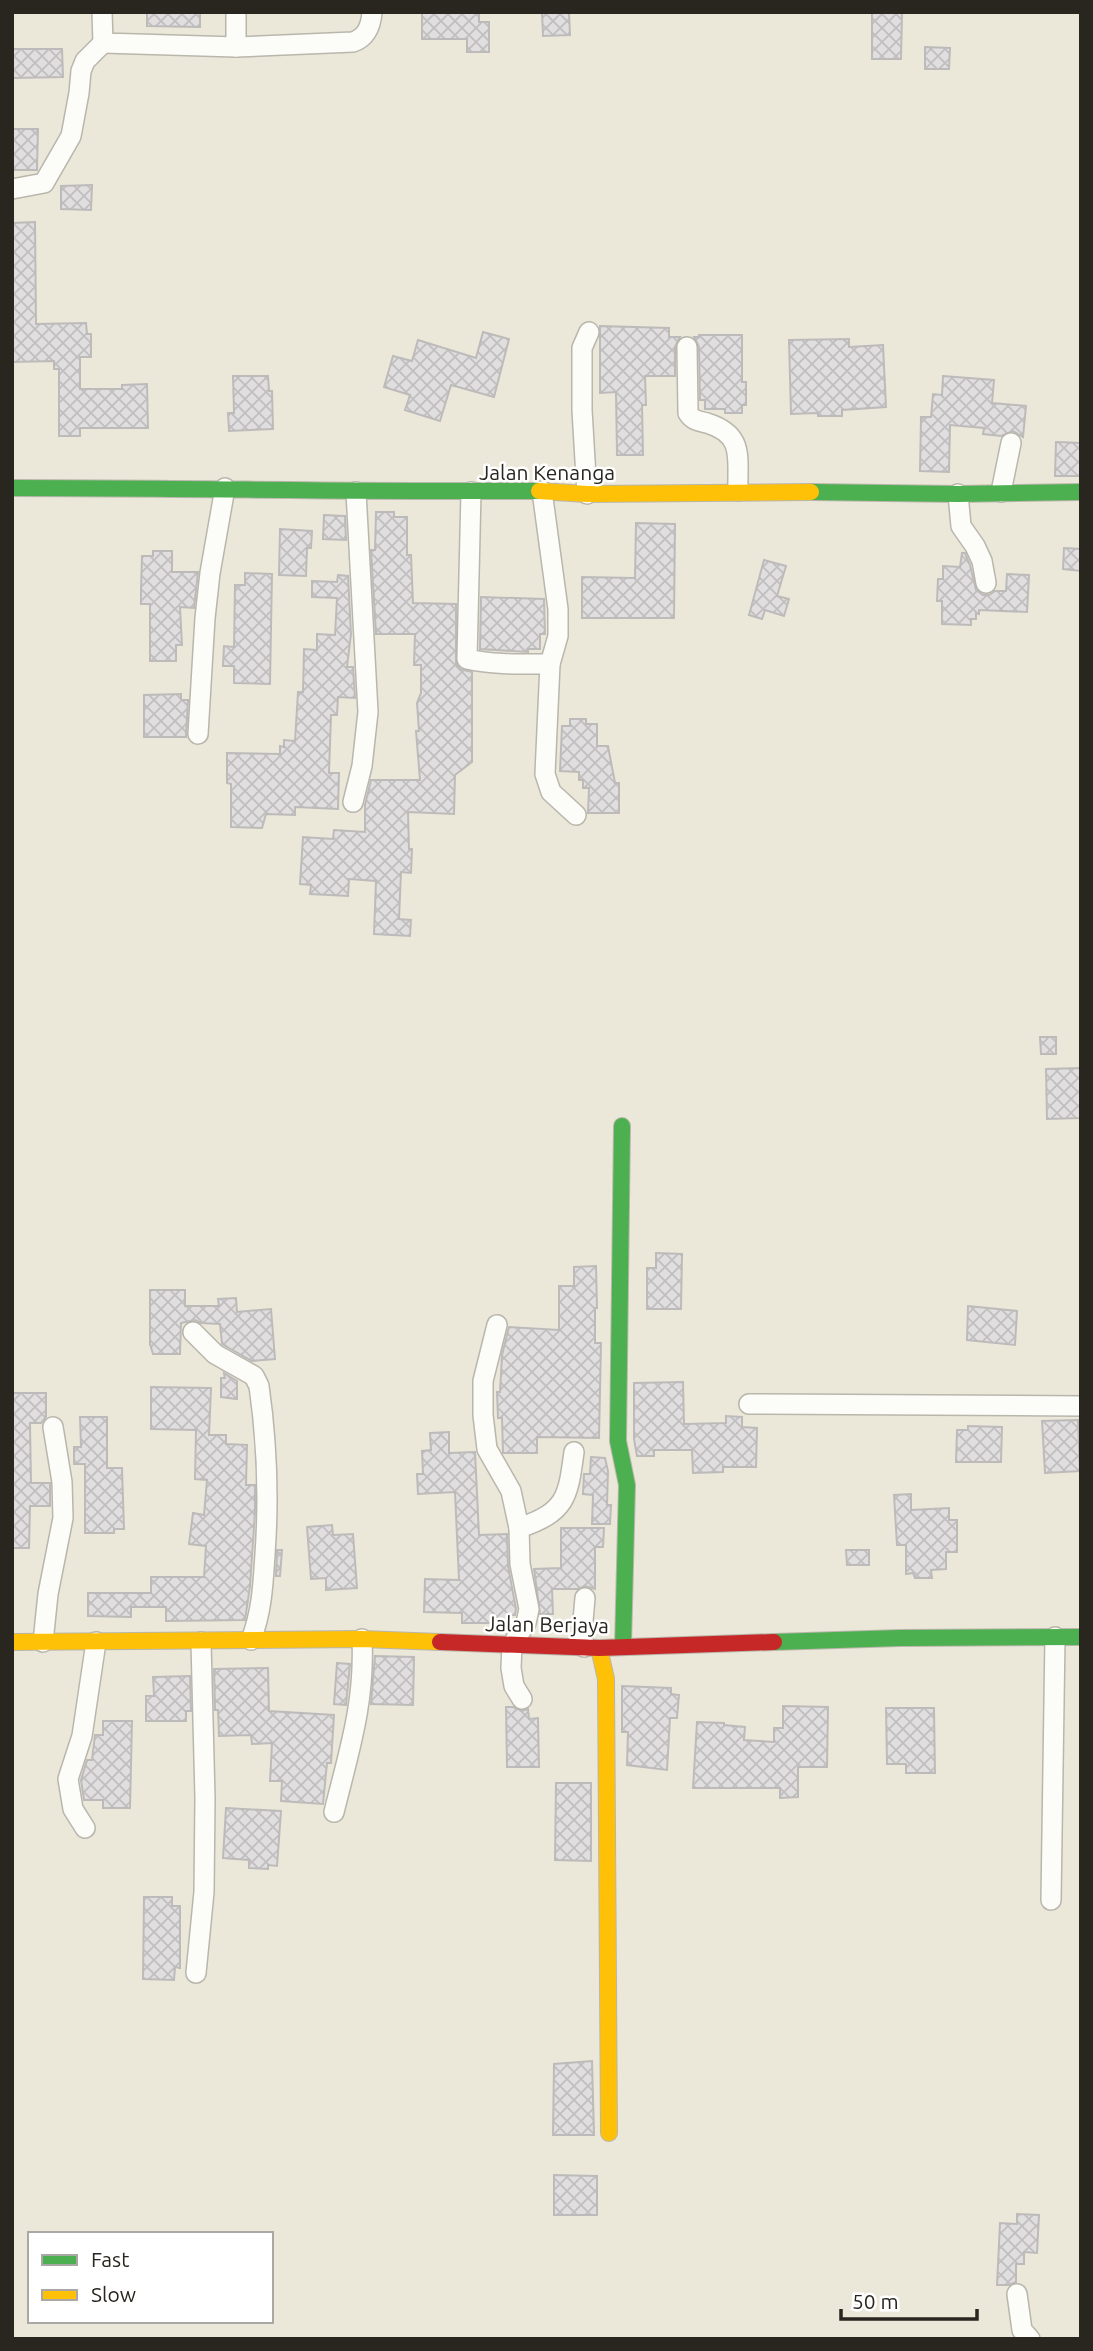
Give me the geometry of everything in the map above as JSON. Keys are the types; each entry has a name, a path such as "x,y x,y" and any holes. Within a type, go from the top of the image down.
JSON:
{"street":[{"path":"102,12 103,43"},
{"path":"236,12 236,47"},
{"path":"12,189 44,183 52,172 71,136 81,71 85,61 103,43 236,47 353,42 368,32 372,12"},
{"path":"587,494 582,410 582,348 589,332"},
{"path":"687,347 688,413 692,419 726,430 733,438 737,453 738,491"},
{"path":"1001,492 1011,443"},
{"name":"Jalan Kenanga","path":"12,488 542,491 587,494 738,491 958,494 1081,492"},
{"path":"198,734 207,595 225,488"},
{"path":"542,491 558,609 558,636 550,664 545,774 551,792 576,815"},
{"path":"354,802 362,766 368,712 356,492"},
{"path":"471,492 467,659 505,664 550,664"},
{"path":"958,494 961,526 982,561 986,583"},
{"path":"622,1126 618,1441 627,1485 623,1646"},
{"path":"497,1325 483,1381 483,1415 487,1449 510,1491 519,1528 520,1564 529,1609 526,1623 512,1646 511,1668 514,1686 522,1699"},
{"path":"193,1332 215,1354 254,1376 259,1386 267,1453 268,1510 260,1616 251,1640"},
{"path":"749,1404 1081,1406"},
{"path":"43,1643 48,1594 63,1518 62,1482 53,1426"},
{"path":"519,1528 541,1521 567,1497 574,1452"},
{"path":"585,1598 582,1632 606,1679 609,2133"},
{"path":"1051,1900 1055,1637"},
{"name":"Jalan Berjaya","path":"12,1642 362,1639 592,1647 900,1638 1081,1637"},
{"path":"334,1812 358,1719 363,1676 362,1639"},
{"path":"85,1828 73,1808 68,1780 82,1736 96,1642"},
{"path":"196,1973 204,1892 201,1642"},
{"path":"1017,2294 1022,2330 1030,2339"}],"building":[{"path":"147,12 200,12 200,27 147,26"},
{"path":"422,12 479,12 479,22 489,22 489,52 467,52 467,39 422,39"},
{"path":"542,12 569,12 570,35 543,36"},
{"path":"872,12 902,12 901,59 872,59"},
{"path":"925,47 950,48 949,69 925,69"},
{"path":"13,49 62,49 63,77 13,78"},
{"path":"12,129 38,129 37,170 12,170"},
{"path":"92,185 91,210 61,209 61,186"},
{"path":"35,222 36,324 86,323 87,334 91,334 91,357 80,357 80,389 122,389 122,385 147,384 148,428 80,428 80,436 59,436 59,369 54,369 54,361 12,362 12,223"},
{"path":"600,326 669,328 669,337 680,337 675,347 675,376 645,376 646,405 642,405 643,455 617,455 616,392 600,393"},
{"path":"483,332 509,339 494,397 451,385 440,421 405,410 410,395 384,387 393,356 412,361 418,340 476,358"},
{"path":"742,335 742,382 746,382 746,405 742,405 742,413 725,413 725,409 705,409 705,400 700,400 699,347 694,337"},
{"path":"849,339 849,347 883,345 886,407 842,410 842,416 791,414 789,340"},
{"path":"233,376 268,376 269,391 272,391 273,429 229,431 228,413 234,413"},
{"path":"943,376 994,380 992,403 1026,406 1023,437 1013,431 1001,436 983,434 984,428 950,425 949,472 920,471 921,417 931,417 933,394 942,395"},
{"path":"1056,442 1081,443 1081,476 1055,476"},
{"path":"376,512 394,512 394,517 407,517 407,555 411,555 413,603 456,604 456,664 460,669 472,672 472,762 455,775 454,814 408,812 409,849 412,849 411,873 401,872 399,919 411,920 410,936 374,934 376,881 349,879 348,896 310,894 311,885 300,884 303,837 333,839 334,830 365,832 365,805 371,780 420,780 416,731 419,731 417,703 421,693 421,665 414,665 415,634 376,634 371,550 375,550"},
{"path":"324,515 345,516 346,540 323,539"},
{"path":"636,523 675,524 674,618 582,618 582,577 635,578"},
{"path":"280,529 312,531 311,548 307,548 306,576 279,575"},
{"path":"1064,548 1081,549 1081,571 1063,569"},
{"path":"153,551 172,551 172,572 198,572 194,608 180,607 182,645 176,645 176,661 150,661 150,604 141,604 141,590 142,556 153,556"},
{"path":"962,553 965,553 970,565 976,590 983,595 1006,591 1007,574 1029,575 1027,612 979,610 976,619 971,619 971,625 942,624 942,601 937,601 938,579 943,579 943,566 960,567"},
{"path":"764,560 786,566 777,596 789,599 784,616 765,610 762,619 749,615"},
{"path":"245,573 272,574 270,684 234,683 234,666 223,666 224,646 234,647 235,585 245,585"},
{"path":"338,575 348,576 351,634 347,667 353,667 355,698 338,697 337,715 331,715 329,773 339,773 338,809 295,807 295,815 266,814 262,828 231,827 231,784 227,783 227,753 280,754 280,746 284,747 284,740 295,741 298,692 303,692 304,649 317,650 317,634 335,635 337,598 312,597 312,581 337,582"},
{"path":"481,597 544,599 545,634 540,634 540,649 528,649 528,652 480,649"},
{"path":"181,694 181,700 188,700 186,737 144,737 144,695"},
{"path":"570,719 586,719 586,724 597,724 597,746 608,746 615,783 619,783 619,813 588,813 589,788 583,788 579,772 560,771 562,726 570,726"},
{"path":"1040,1037 1056,1037 1056,1054 1041,1054"},
{"path":"1081,1068 1081,1118 1047,1119 1046,1069"},
{"path":"656,1253 682,1254 681,1309 647,1309 647,1268 656,1268"},
{"path":"596,1266 595,1343 601,1343 599,1438 537,1437 537,1453 503,1453 502,1418 498,1418 497,1392 500,1392 502,1355 509,1327 559,1330 559,1286 574,1286 574,1267"},
{"path":"150,1290 185,1290 185,1306 219,1306 218,1299 236,1298 237,1312 271,1309 275,1359 252,1361 222,1344 220,1324 195,1320 181,1323 180,1354 153,1354 150,1344"},
{"path":"968,1306 1017,1311 1015,1345 967,1340"},
{"path":"224,1373 237,1381 237,1399 221,1397 221,1378 225,1378"},
{"path":"683,1382 684,1424 726,1423 726,1416 742,1417 742,1427 757,1428 756,1467 723,1467 723,1472 693,1473 692,1450 654,1450 654,1456 637,1456 634,1439 634,1383"},
{"path":"151,1387 211,1388 209,1435 226,1435 226,1444 247,1445 246,1485 255,1485 255,1512 245,1620 166,1621 166,1607 131,1607 131,1617 88,1616 88,1593 151,1593 151,1577 204,1577 206,1546 189,1544 193,1513 204,1515 207,1480 195,1479 196,1430 151,1429"},
{"path":"12,1393 46,1393 46,1417 41,1423 30,1423 31,1483 50,1483 50,1506 30,1506 29,1548 12,1548"},
{"path":"80,1417 107,1417 107,1468 122,1468 124,1529 114,1529 114,1533 85,1533 85,1464 74,1464 74,1447 81,1447"},
{"path":"1078,1420 1080,1471 1045,1473 1042,1421"},
{"path":"968,1426 1002,1427 1001,1462 956,1462 957,1430 968,1430"},
{"path":"449,1432 449,1453 475,1452 479,1535 507,1534 508,1566 516,1609 515,1615 507,1615 507,1623 462,1623 462,1613 424,1612 425,1579 459,1580 455,1492 418,1494 417,1474 423,1474 422,1451 431,1450 430,1433"},
{"path":"591,1457 605,1458 608,1471 607,1505 611,1505 610,1524 592,1524 593,1495 583,1494 584,1474 590,1474"},
{"path":"911,1494 911,1510 949,1508 949,1520 957,1520 957,1552 946,1552 946,1569 931,1570 932,1578 915,1578 913,1573 906,1574 906,1545 897,1545 894,1495"},
{"path":"332,1525 333,1535 353,1534 357,1588 326,1590 326,1578 311,1579 307,1527"},
{"path":"561,1528 604,1528 603,1547 595,1547 595,1589 585,1586 578,1589 552,1589 553,1614 540,1614 534,1569 561,1568"},
{"path":"277,1550 282,1550 280,1576 276,1576"},
{"path":"846,1550 869,1550 869,1565 847,1565"},
{"path":"375,1656 414,1657 413,1705 371,1704"},
{"path":"337,1663 350,1664 346,1705 334,1704"},
{"path":"268,1668 269,1711 334,1715 331,1763 327,1763 323,1804 281,1801 282,1781 270,1781 272,1743 252,1744 251,1735 219,1736 214,1669"},
{"path":"190,1676 191,1711 186,1711 186,1721 146,1721 146,1696 154,1696 153,1677"},
{"path":"622,1686 671,1688 671,1694 679,1695 677,1718 670,1718 667,1770 627,1765 628,1732 622,1732"},
{"path":"783,1706 828,1707 827,1767 798,1767 798,1797 780,1798 780,1788 693,1788 697,1722 745,1727 744,1740 774,1742 774,1728 783,1728"},
{"path":"506,1707 522,1711 528,1709 529,1719 538,1718 539,1767 507,1767"},
{"path":"886,1708 934,1708 935,1773 906,1773 906,1764 887,1764"},
{"path":"103,1721 132,1721 130,1808 103,1808 103,1800 84,1800 81,1780 87,1760 92,1760 95,1735 103,1735"},
{"path":"556,1783 591,1783 591,1861 555,1860"},
{"path":"226,1808 281,1811 277,1866 268,1865 268,1869 249,1868 249,1860 223,1858"},
{"path":"144,1897 172,1897 172,1906 180,1906 180,1968 175,1967 174,1980 143,1979"},
{"path":"592,2061 594,2135 553,2135 554,2064"},
{"path":"554,2175 597,2176 597,2215 554,2215"},
{"path":"1017,2214 1039,2215 1037,2253 1024,2252 1024,2264 1016,2264 1016,2282 997,2285 1000,2223 1017,2224"}],"traffic: fast":[{"path":"12,488 539,491"},
{"path":"811,492 1081,492"},
{"path":"622,1126 618,1441 627,1485 623,1646"},
{"path":"774,1642 1081,1637"}],"traffic: slow":[{"path":"539,491 587,494 811,492"},
{"path":"12,1642 362,1639 440,1642"},
{"path":"599,1648 606,1679 609,2133"}],"traffic: jam":[{"path":"440,1642 599,1648 774,1642"}]}
